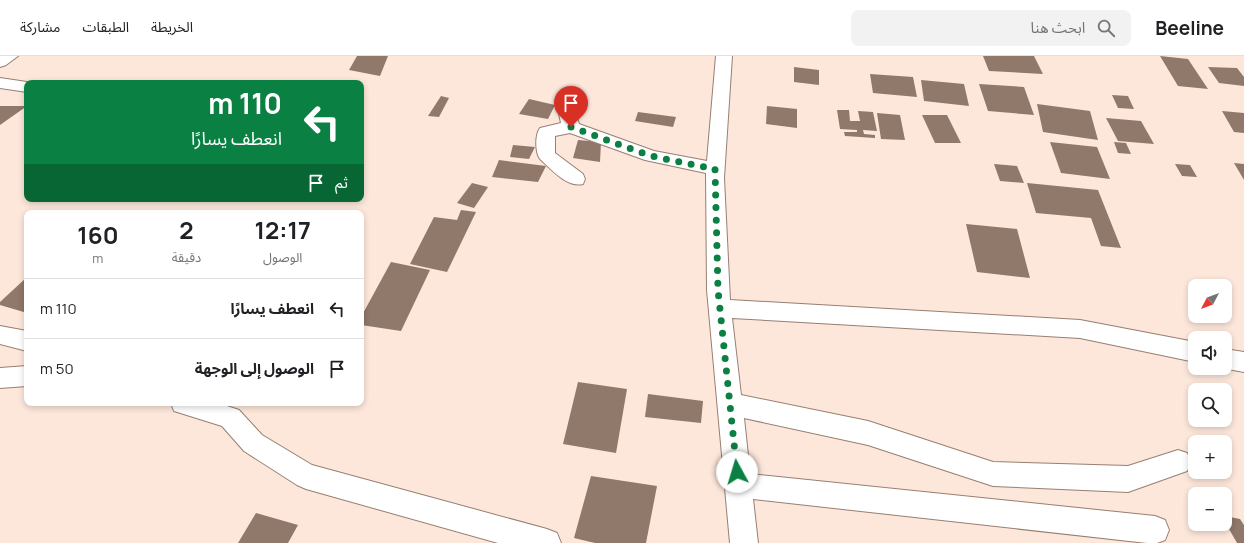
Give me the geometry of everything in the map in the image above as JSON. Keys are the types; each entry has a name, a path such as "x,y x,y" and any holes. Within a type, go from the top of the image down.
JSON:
{"street":[{"path":"0,62 10,56"},
{"path":"724,56 715,169 720,308 744,543"},
{"path":"0,83 24,87"},
{"path":"567,109 571,127"},
{"path":"576,179 546,155 546,132 571,127 651,156 715,169"},
{"path":"720,308 1080,329 1188,351"},
{"path":"0,335 24,340"},
{"path":"1232,359 1244,362"},
{"path":"0,378 24,375"},
{"path":"730,404 868,433 992,474 1128,479 1178,462"},
{"path":"192,406 230,418 253,443 306,476 547,543"},
{"path":"738,486 1155,530"}],"building":[{"path":"357,56 388,56 380,76 349,70"},
{"path":"983,56 1034,56 1043,74 989,71"},
{"path":"1160,56 1188,59 1208,89 1178,86"},
{"path":"794,67 819,70 819,85 794,82"},
{"path":"1208,67 1237,68 1244,77 1244,86 1219,83"},
{"path":"870,74 913,77 917,97 873,93"},
{"path":"921,80 964,84 969,106 924,101"},
{"path":"979,84 1024,87 1034,115 988,111"},
{"path":"1112,95 1128,96 1134,109 1118,108"},
{"path":"441,96 449,98 439,117 428,116"},
{"path":"529,99 555,105 548,119 519,114"},
{"path":"1037,104 1090,111 1098,140 1043,132"},
{"path":"0,106 24,106 24,108 0,125"},
{"path":"767,106 797,109 797,128 766,124"},
{"path":"837,110 849,110 850,121 860,121 858,111 873,112 877,131 863,130 864,134 875,135 875,138 845,136 844,132 857,132 857,130 840,129"},
{"path":"1222,111 1244,113 1244,133 1234,132"},
{"path":"638,112 676,117 673,127 635,121"},
{"path":"877,113 900,115 905,140 881,139"},
{"path":"922,115 947,115 961,143 935,143"},
{"path":"1106,118 1141,121 1154,144 1118,141"},
{"path":"578,140 601,142 600,162 573,158"},
{"path":"1050,142 1097,147 1110,179 1061,173"},
{"path":"1114,142 1126,143 1131,154 1118,153"},
{"path":"513,145 535,147 529,159 510,157"},
{"path":"499,160 546,166 538,182 492,177"},
{"path":"1234,163 1244,164 1244,180"},
{"path":"994,164 1017,166 1024,183 1000,181"},
{"path":"1175,164 1190,165 1197,177 1182,176"},
{"path":"472,183 488,187 474,208 457,203"},
{"path":"1027,183 1098,190 1121,248 1101,246 1091,218 1036,213"},
{"path":"461,210 476,212 447,272 410,264 434,217 457,220"},
{"path":"966,224 1017,229 1030,278 977,272"},
{"path":"391,262 430,270 401,331 364,325 364,312"},
{"path":"24,280 24,312 0,305 0,302"},
{"path":"578,382 627,389 616,453 563,444"},
{"path":"648,394 703,401 701,423 645,417"},
{"path":"591,476 657,486 646,543 595,543 574,538"},
{"path":"256,513 298,525 288,543 238,543"},
{"path":"1232,517 1240,519 1244,525 1244,543 1237,543 1230,531 1232,531"}],"route":[{"path":"571,127 651,156 715,169 718,290 737,472"}]}
